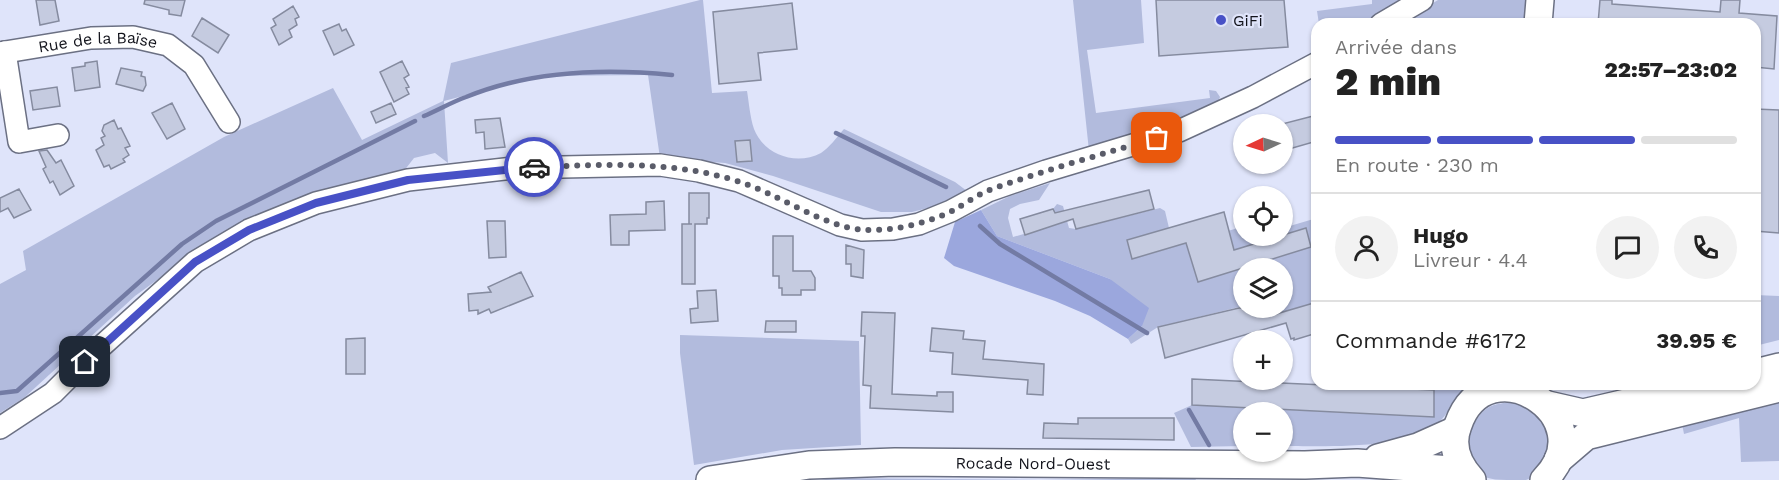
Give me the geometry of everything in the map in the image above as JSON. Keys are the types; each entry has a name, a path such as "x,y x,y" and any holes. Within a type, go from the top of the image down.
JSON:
{"main road":[{"path":"1538,18 1540,0"},
{"path":"1761,372 1779,367"},
{"path":"1551,470 1586,436 1779,388"},
{"path":"1468,476 1456,451 1456,430 1461,416 1482,390"},
{"path":"1526,390 1548,405 1556,417 1561,446 1551,470"},
{"path":"1548,405 1583,413 1682,390"},
{"name":"Rocade Nord-Ouest","path":"1358,463 1418,447 1456,430"},
{"name":"Rocade Nord-Ouest","path":"710,480 809,465 895,462 1293,465 1358,463 1468,476"}],"street":[{"path":"1392,18 1422,0"},
{"name":"Rue de la Baïse","path":"2,52 91,38 133,37 168,45 194,65 229,122"},
{"path":"2,52 19,142 58,135"},
{"path":"0,428 53,393 195,262 249,230 316,203 408,180 502,169 660,165 699,171 739,181 840,225 862,230 893,229 919,224 951,211 988,191 1046,171 1179,131 1253,97 1311,66"}],"shaded area":[{"path":"703,0 712,93 747,91 754,129 765,146 782,156 811,157 824,151 844,129 955,182 967,191 944,204 912,212 881,212 773,176 725,163 660,158 648,75 538,76 444,101 448,163 435,153 414,158 400,176 215,238 135,296 25,397 0,413 0,284 26,270 23,251 224,137 333,88 362,140 443,101 451,63"},
{"path":"1073,0 1141,0 1144,43 1087,50 1096,113 1210,98 1209,90 1216,91 1220,97 1217,105 1174,126 1089,151"},
{"path":"1372,0 1399,0 1371,18 1318,18 1317,11 1372,4"},
{"path":"1438,0 1527,0 1526,18 1409,18"},
{"path":"1050,183 1039,200 1020,204 1010,209 1008,218 1013,237 1058,224 1053,209 1057,204 1063,206 1069,228 1076,229 1160,208 1165,211 1169,228 1127,240 1132,259 1233,229 1233,246 1293,246 1293,225 1311,220 1311,304 1293,309 1293,258 1233,258 1233,308 1158,327 1131,344 1128,339 1142,326 1110,279 997,236 981,210 1010,196"},
{"path":"981,210 997,236 1110,279 1149,308 1142,326 1128,339 1090,316 1055,301 954,266 944,258 955,222"},
{"path":"1761,295 1779,296 1779,340 1761,344"},
{"path":"680,335 859,341 861,445 782,450 694,465 680,353"},
{"path":"1434,390 1462,390 1436,425 1423,433 1385,443 1293,446 1293,410 1434,417"},
{"path":"1779,399 1779,461 1741,462 1739,418 1684,434 1682,424"},
{"path":"1511,402 1531,411 1544,425 1548,434 1548,454 1543,465 1526,480 1495,479 1480,474 1473,464 1467,436 1479,416 1488,408"},
{"path":"1192,405 1233,407 1233,446 1191,447 1174,413"},
{"path":"832,478 1040,480 820,480"},
{"path":"1195,478 1196,480 1040,480"}],"building":[{"path":"36,0 55,0 59,21 40,25"},
{"path":"145,0 185,0 181,16 169,14 169,10 144,4"},
{"name":"GiFi","path":"1156,0 1284,0 1288,47 1159,56"},
{"path":"1600,0 1612,0 1612,4 1720,12 1721,0 1740,0 1739,13 1777,16 1774,69 1761,68 1761,18 1598,18"},
{"path":"792,3 797,49 758,53 761,80 719,84 713,12"},
{"path":"293,6 299,17 295,19 297,25 289,30 292,37 279,45 271,28 276,25 273,19"},
{"path":"202,18 229,35 218,53 192,36"},
{"path":"339,24 342,31 346,29 354,45 334,55 323,31"},
{"path":"97,61 100,87 75,91 72,68"},
{"path":"402,61 409,75 404,78 409,87 406,88 409,94 394,102 380,72"},
{"path":"121,68 142,72 141,76 145,77 146,85 143,91 116,84"},
{"path":"57,87 60,106 33,110 30,91"},
{"path":"172,103 185,129 167,139 152,113"},
{"path":"391,103 396,114 376,123 371,112"},
{"path":"1761,109 1779,110 1779,233 1761,232"},
{"path":"1311,117 1311,143 1293,148 1293,121"},
{"path":"500,118 505,147 485,149 484,132 476,133 475,120"},
{"path":"114,120 130,146 125,148 129,155 123,159 125,162 111,169 109,165 104,167 96,150 104,145 101,138 105,136 102,131 104,125"},
{"path":"750,140 752,161 737,162 735,141"},
{"path":"47,150 56,163 61,160 74,186 60,195 53,181 50,183 43,169 46,167 39,151"},
{"path":"19,189 31,210 14,218 8,208 0,212 0,198"},
{"path":"1149,190 1154,209 1076,229 1073,219 1025,235 1020,219 1053,209 1055,213"},
{"path":"689,193 709,193 709,218 707,218 707,224 695,224 695,284 682,284 682,224 689,224"},
{"path":"664,201 665,230 629,231 629,245 611,245 610,215 646,214 646,202"},
{"path":"1224,212 1234,250 1247,246 1293,246 1293,232 1306,228 1311,247 1275,258 1233,258 1233,271 1198,282 1186,243 1132,259 1127,240"},
{"path":"487,221 505,221 506,257 489,258"},
{"path":"773,236 793,236 793,271 811,271 815,278 815,290 801,290 801,295 782,295 782,288 779,288 779,276 773,276"},
{"path":"846,245 864,250 863,278 851,276 851,264 846,264"},
{"path":"521,272 533,296 491,313 489,309 478,314 478,310 469,311 468,294 491,292 488,287"},
{"path":"716,290 718,321 691,323 690,309 698,308 697,291"},
{"path":"1311,304 1311,335 1294,340 1293,330 1288,330 1286,323 1262,330 1233,330 1233,338 1165,358 1158,327 1233,309 1233,318 1293,318 1293,309"},
{"path":"862,312 895,313 892,394 937,396 937,392 953,392 953,412 870,408 871,386 863,385 865,336 861,336"},
{"path":"766,321 796,321 796,332 765,332"},
{"path":"932,328 964,331 963,339 985,341 983,359 1044,364 1043,395 1027,394 1028,380 952,374 953,353 930,351"},
{"path":"365,338 365,374 346,374 346,339"},
{"path":"1192,379 1233,381 1233,390 1293,390 1293,384 1311,384 1311,390 1434,390 1434,417 1293,410 1293,402 1233,402 1233,407 1192,405"},
{"path":"1078,418 1174,418 1174,440 1043,438 1044,423 1078,424"}],"waterway":[{"path":"424,116 490,88 541,77 594,72 672,75"},
{"path":"0,393 17,391 182,244 216,221 415,121"},
{"path":"836,133 946,187"},
{"path":"980,226 1000,244 1147,333"},
{"path":"1189,410 1209,445"}],"way so far":[{"path":"534,167 660,165 699,171 739,181 840,225 862,230 893,229 919,224 951,211 988,191 1046,171 1157,138"}],"place":[{"name":"GiFi","path":"1221,20"}],"route":[{"path":"85,362 195,262 249,230 316,203 408,180 534,167"}]}
